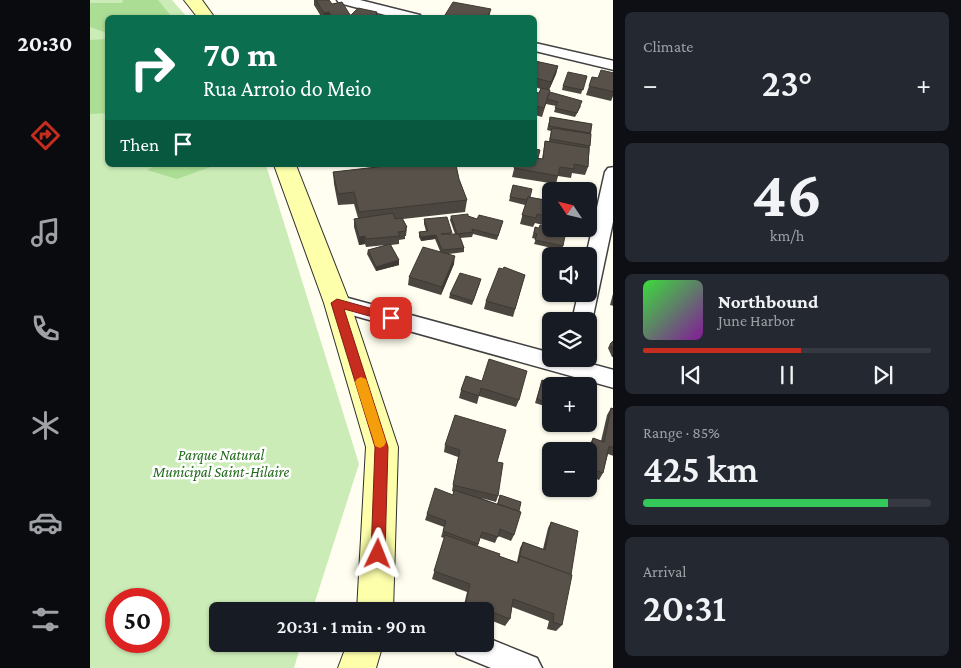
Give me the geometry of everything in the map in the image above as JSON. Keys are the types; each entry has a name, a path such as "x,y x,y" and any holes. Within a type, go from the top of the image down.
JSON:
{"main road":[{"path":"193,0 205,15"},
{"path":"286,167 337,303 382,447 379,602"},
{"path":"357,668 362,652"}],"street":[{"path":"344,0 403,15"},
{"path":"404,0 417,15"},
{"path":"537,47 613,66"},
{"path":"597,251 613,177"},
{"path":"337,303 542,355"},
{"path":"583,367 613,379"},
{"path":"487,652 527,668"}],"green space":[{"name":"Parque Natural Municipal Saint-Hilaire","path":"90,0 172,0 185,15 105,15 105,167 267,167 359,464 315,602 209,602 209,652 299,652 294,668 90,668"},
{"path":"123,0 158,0 170,15 105,15 105,32 90,27 90,3 122,3"},
{"path":"105,39 105,113 90,114 90,40"},
{"path":"152,167 210,167 177,179 147,170"}],"building":[{"path":"316,0 329,0 332,4 342,2 350,15 331,15 329,12 324,13"},
{"path":"453,2 491,9 488,15 445,15"},
{"path":"358,8 377,12 376,14 378,14 377,15 351,15"},
{"path":"537,61 558,66 551,82 537,78"},
{"path":"601,70 613,73 613,92 589,86 592,77 598,78"},
{"path":"568,72 587,76 583,90 563,86"},
{"path":"541,88 550,90 544,108 537,106 537,92 539,93"},
{"path":"550,92 582,101 577,113 555,108 558,102 547,99"},
{"path":"550,117 592,124 590,133 549,126"},
{"path":"552,128 591,134 590,146 550,139"},
{"path":"545,141 589,148 588,167 574,164 574,169 560,167 558,176 514,168 537,167 537,158 543,159"},
{"path":"537,149 540,150 537,158"},
{"path":"377,167 456,167 467,200 359,212 354,192 338,194 333,172"},
{"path":"513,185 532,189 530,197 527,200 510,197"},
{"path":"528,197 542,199 542,215 537,214 536,218 522,215"},
{"path":"393,213 395,219 402,218 407,227 405,228 406,231 398,232 400,236 366,239 365,236 359,237 354,219"},
{"path":"468,214 468,216 477,219 479,215 503,221 498,236 472,229 473,232 457,234 451,216"},
{"path":"447,217 452,233 441,234 459,234 464,248 442,250 436,235 421,237 419,232 428,231 424,219"},
{"path":"540,225 542,225 542,238 565,238 563,246 535,240 537,234 534,233 535,227 539,228"},
{"path":"390,244 399,260 376,267 368,250"},
{"path":"423,247 455,256 442,287 409,277"},
{"path":"504,267 525,275 515,309 486,301 499,268 503,269"},
{"path":"460,273 481,279 473,301 450,294"},
{"path":"489,359 527,371 519,400 481,388 479,396 461,390 466,376 482,381"},
{"path":"542,380 542,401 537,399"},
{"path":"611,408 613,409 613,448 609,446 603,473 597,471 597,442 592,442 593,438 604,442"},
{"path":"455,415 506,430 497,462 503,463 498,496 453,485 460,450 445,445"},
{"path":"435,488 453,495 454,490 521,512 514,535 500,529 498,537 482,532 478,544 443,531 446,521 427,514"},
{"path":"500,495 521,502 519,511 498,504"},
{"path":"551,522 578,531 571,575 520,556 519,559 523,542 545,550"},
{"path":"445,535 500,554 499,556 518,563 520,556 572,575 562,625 553,622 554,614 513,599 510,619 494,613 494,602 466,602 470,584 434,571"}],"slow traffic":[{"path":"361,382 380,442"}],"route":[{"path":"378,554 382,447 337,303 391,318"}]}
